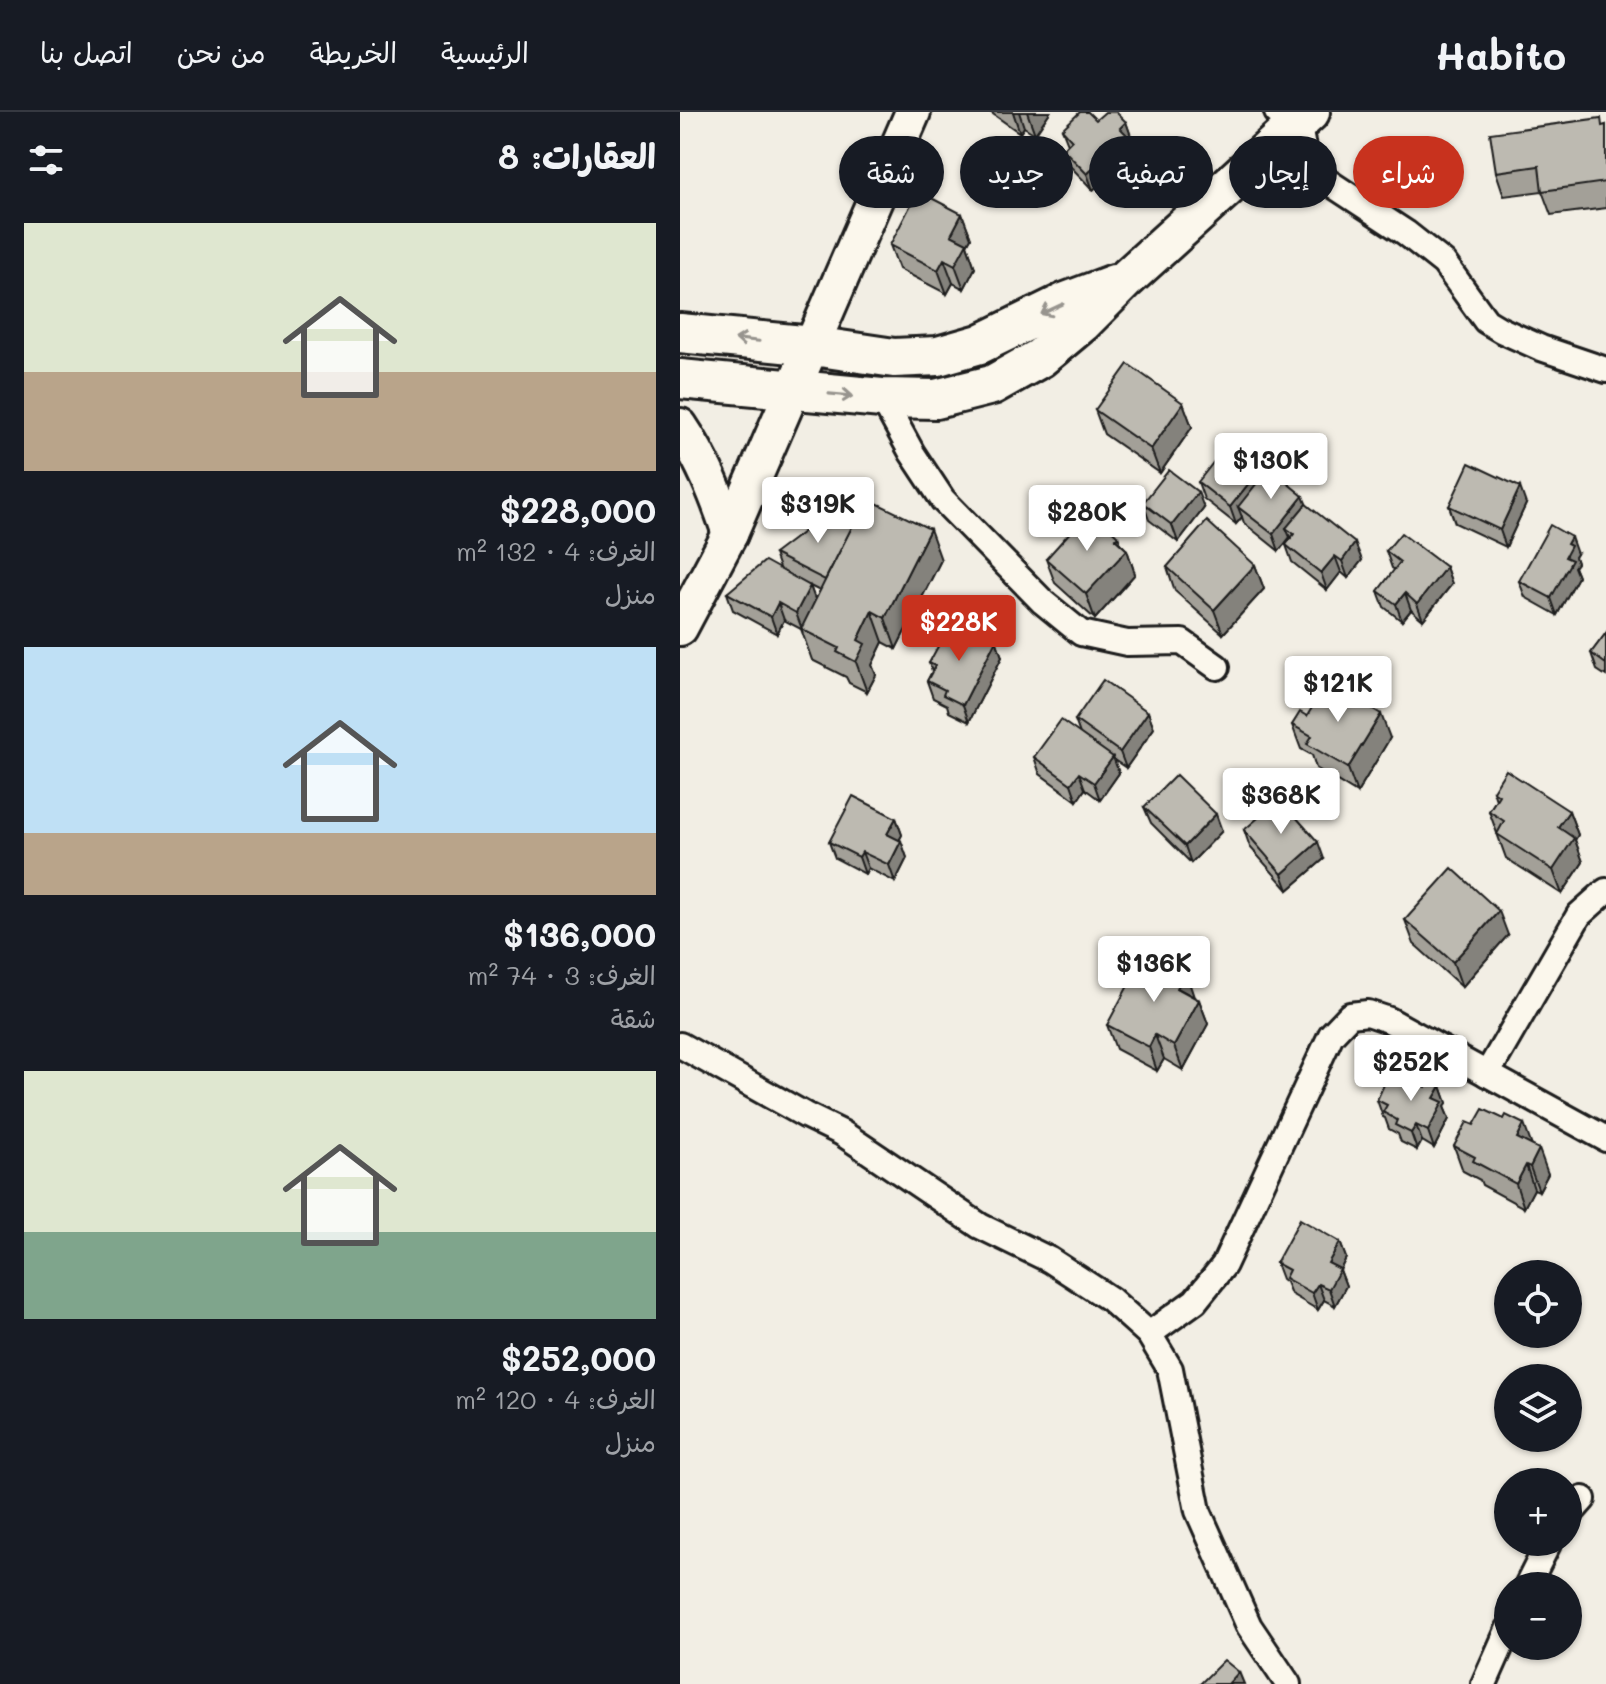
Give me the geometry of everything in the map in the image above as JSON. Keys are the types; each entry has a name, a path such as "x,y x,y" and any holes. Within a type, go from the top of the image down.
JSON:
{"main road":[{"path":"680,379 882,398 936,399 992,385 1040,358 1082,323 1295,115"},
{"path":"680,333 813,346 894,358 938,356 980,344 1066,302 1124,281"}],"street":[{"path":"680,628 730,534 913,112"},
{"path":"1295,115 1307,168 1406,233 1444,263 1486,321 1541,348 1606,370"},
{"path":"882,398 912,453 943,500 1043,602 1081,633 1127,643 1182,642 1217,667"},
{"path":"680,426 717,493 730,534"},
{"path":"1487,1074 1579,915 1606,891"},
{"path":"1149,1334 1195,1301 1224,1265 1331,1035 1350,1015 1368,1013 1389,1020 1606,1139"},
{"path":"680,1045 842,1133 980,1226 1050,1260 1110,1299 1149,1334 1170,1369 1198,1511 1249,1626 1288,1684"},
{"path":"1484,1684 1495,1660"}],"building":[{"path":"1080,112 1088,112 1096,120 1105,112 1116,112 1126,122 1120,128 1128,136 1089,136 1087,174 1073,159 1073,136 1068,136 1062,129"},
{"path":"1601,118 1602,126 1606,125 1606,182 1542,191 1539,166 1496,172 1490,133"},
{"path":"944,205 962,214 951,235 967,243 955,265 944,259 938,270 890,245 909,208 944,208"},
{"path":"1128,364 1183,403 1151,449 1095,410"},
{"path":"1259,438 1275,450 1230,507 1198,482 1226,446 1243,459"},
{"path":"1469,463 1520,487 1500,530 1449,506"},
{"path":"1269,468 1303,496 1273,534 1238,507"},
{"path":"1169,470 1198,492 1172,525 1143,503"},
{"path":"866,498 930,529 885,618 872,611 858,640 865,644 856,662 837,652 839,648 801,629"},
{"path":"1306,504 1355,543 1342,561 1335,556 1321,573 1286,545 1294,534 1286,528"},
{"path":"1090,510 1118,536 1115,539 1127,550 1086,594 1046,559"},
{"path":"831,511 854,523 825,580 774,554"},
{"path":"1207,521 1255,565 1214,610 1167,567"},
{"path":"1550,525 1571,537 1567,544 1571,546 1565,557 1572,560 1551,598 1519,581"},
{"path":"1401,533 1446,567 1417,604 1405,593 1396,604 1378,591 1400,562 1386,551"},
{"path":"765,561 810,586 796,613 778,603 771,617 727,593"},
{"path":"950,624 983,640 985,635 996,640 963,705 943,695 945,690 927,681 935,666 929,663"},
{"path":"1606,633 1606,664 1591,653"},
{"path":"1103,680 1148,712 1120,752 1075,720"},
{"path":"1328,681 1381,714 1348,768 1307,744 1312,736 1292,725 1300,712 1307,716"},
{"path":"1061,720 1113,757 1094,783 1079,773 1071,784 1034,757"},
{"path":"1506,770 1569,811 1558,827 1574,838 1553,870 1497,834 1504,821 1489,811 1499,795 1493,791"},
{"path":"1176,775 1216,814 1185,846 1144,807"},
{"path":"853,796 896,818 887,834 901,841 889,865 862,852 859,857 829,842"},
{"path":"1280,799 1318,842 1282,874 1244,830"},
{"path":"1452,868 1499,911 1453,962 1405,920"},
{"path":"1146,952 1186,973 1177,988 1199,1000 1174,1046 1155,1035 1149,1047 1107,1025"},
{"path":"1397,1072 1426,1087 1430,1080 1441,1086 1434,1098 1443,1102 1428,1131 1416,1125 1411,1133 1395,1125 1397,1120 1383,1112 1387,1105 1377,1100 1386,1080 1392,1083"},
{"path":"1483,1109 1524,1124 1517,1138 1539,1149 1516,1184 1473,1161 1475,1157 1454,1146 1467,1122 1474,1125"},
{"path":"1300,1219 1340,1242 1328,1263 1340,1269 1329,1289 1318,1284 1312,1293 1285,1278 1289,1270 1276,1263"},
{"path":"1224,1660 1239,1672 1228,1684 1200,1684"}]}
